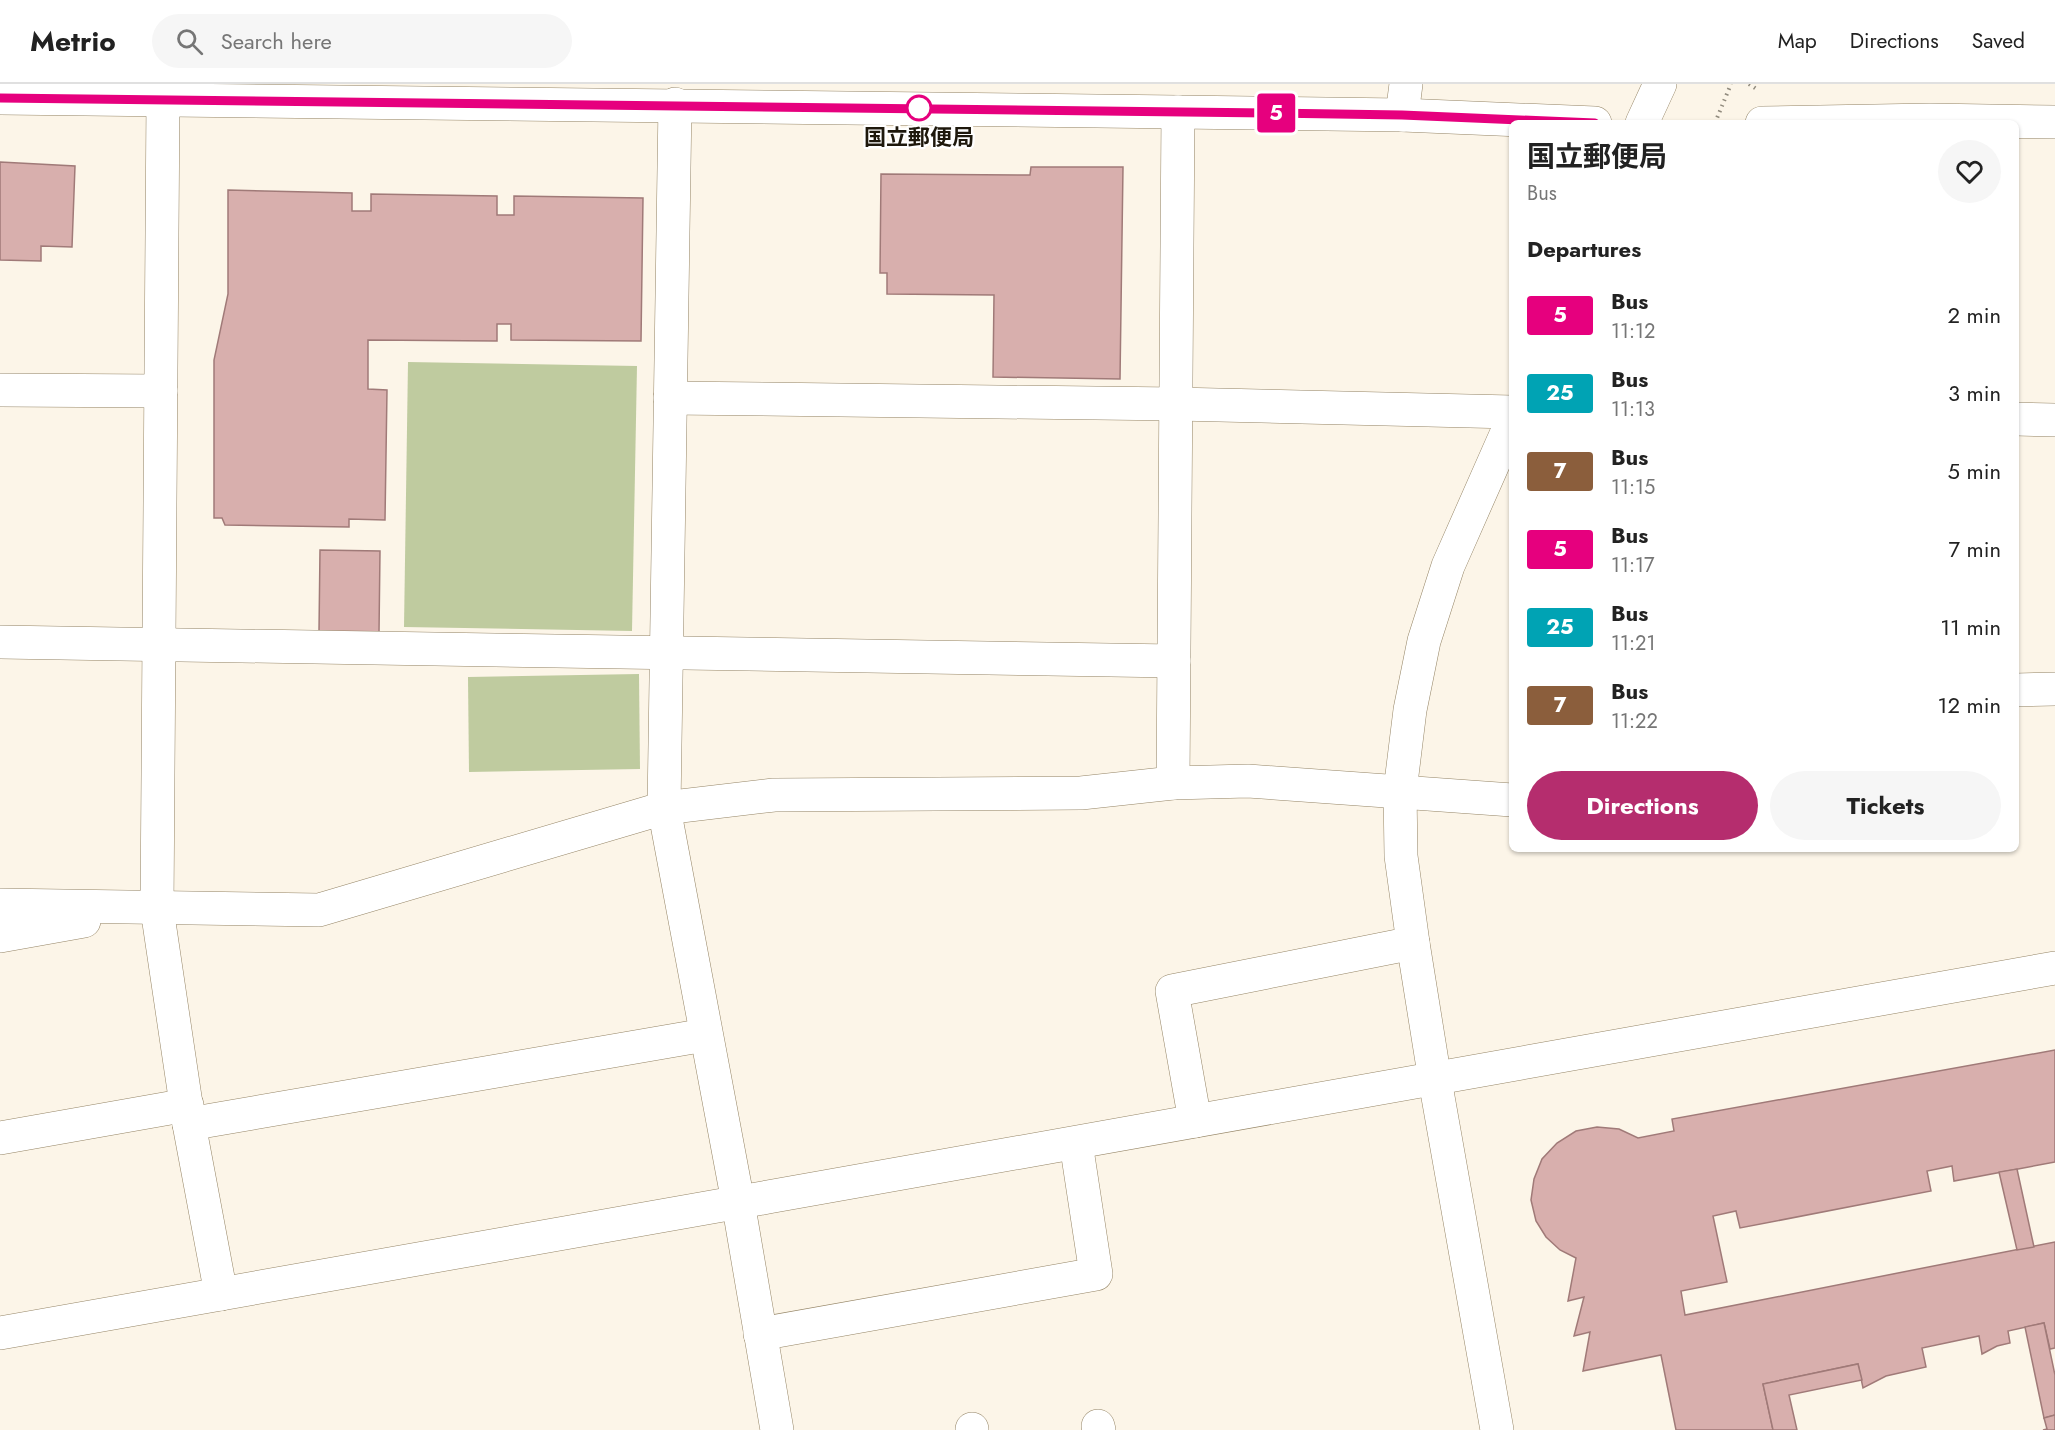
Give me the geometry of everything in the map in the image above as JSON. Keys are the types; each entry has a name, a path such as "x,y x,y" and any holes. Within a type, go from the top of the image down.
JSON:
{"street":[{"path":"1643,120 1660,84"},
{"path":"0,98 163,99 561,94 675,104 1178,112 1404,100 1570,120"},
{"path":"163,99 157,909 188,1114 221,1294"},
{"path":"675,104 664,808 738,1202 777,1430"},
{"path":"1173,783 1178,112"},
{"path":"2019,122 2055,122"},
{"path":"0,390 161,391"},
{"path":"670,398 1176,404 1509,412"},
{"path":"2019,419 2055,420"},
{"path":"1497,1430 1413,943 1401,856 1400,791 1410,711 1424,641 1448,566 1509,428"},
{"path":"0,642 1174,661"},
{"path":"2019,690 2055,689"},
{"path":"0,905 319,910 664,808 774,795 1081,793 1173,783 1248,781 1509,800"},
{"path":"0,936 157,909"},
{"path":"1195,1120 1172,991 1413,943"},
{"path":"0,1333 1195,1120 1435,1080 2055,968"},
{"path":"0,1138 188,1114 705,1035"},
{"path":"760,1334 1096,1274 1076,1143"}],"path":[{"path":"1716,120 1731,84"}],"green space":[{"path":"408,362 637,366 632,631 404,627"},
{"path":"639,674 640,769 469,772 468,677"}],"building":[{"path":"0,162 75,166 72,247 41,246 41,261 0,260"},
{"path":"1031,167 1123,167 1120,379 993,377 994,295 887,294 887,273 880,273 881,174 1030,175"},
{"path":"228,190 352,193 352,211 371,211 371,194 497,196 497,215 514,215 514,196 643,198 641,341 511,340 511,324 497,324 497,341 368,340 368,389 387,390 385,520 349,519 349,527 225,525 222,518 214,518 214,360 228,294"},
{"path":"320,550 380,551 379,633 319,632"},
{"path":"2055,1050 2055,1162 1954,1181 1952,1166 1927,1171 1931,1191 1740,1228 1736,1211 1713,1216 1727,1282 1681,1291 1685,1315 2055,1242 2055,1348 2050,1349 2044,1323 2008,1331 2010,1343 1997,1346 1982,1354 1979,1336 1922,1348 1926,1367 1886,1376 1863,1388 1858,1364 1763,1384 1773,1430 1676,1430 1661,1355 1583,1371 1590,1332 1574,1336 1584,1297 1568,1301 1576,1258 1560,1250 1546,1237 1536,1221 1531,1200 1534,1179 1542,1159 1557,1143 1576,1131 1597,1127 1619,1129 1638,1138 1674,1131 1672,1119"},
{"path":"2017,1169 2034,1247 2017,1250 1999,1172"},
{"path":"2044,1323 2055,1375 2055,1415 2044,1418 2025,1327"},
{"path":"1858,1364 1862,1380 1789,1395 1797,1430 1773,1430 1763,1384"},
{"path":"2055,1415 2055,1430 2043,1430 2047,1429 2044,1418"}],"bus line":[{"name":"5","path":"0,98 657,104 1402,115 1523,120"}],"place":[{"name":"国立郵便局","path":"919,108"}]}
